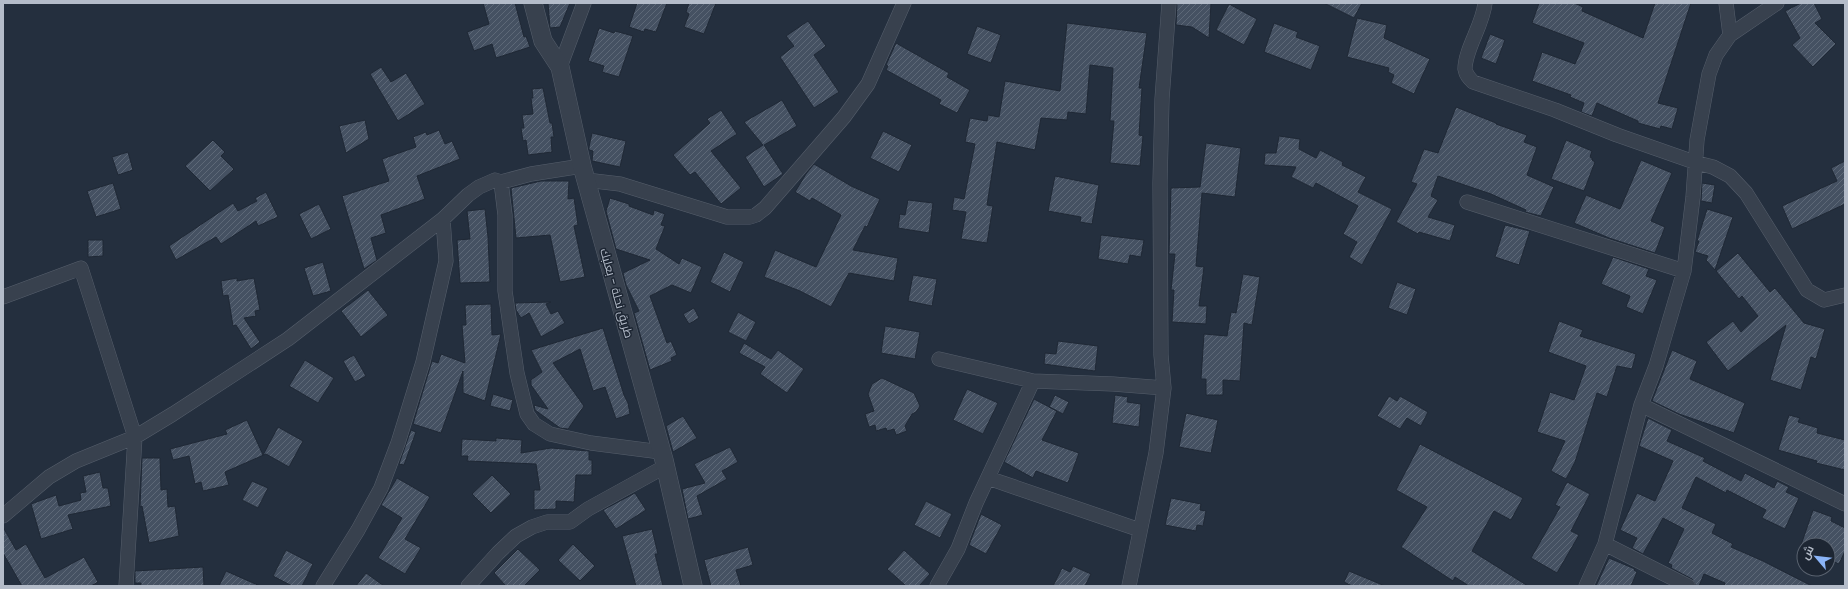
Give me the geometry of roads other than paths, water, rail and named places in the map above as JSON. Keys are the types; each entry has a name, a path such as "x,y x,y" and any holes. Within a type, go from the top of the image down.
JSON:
{"street":[{"name":"طريق نحلة - بعلبك","path":"534,3 543,41 560,67 584,173 663,459 693,586"},
{"path":"560,67 584,3"},
{"path":"3,516 49,477 76,461 135,437 288,339 443,220 468,195 479,187 495,180 501,182 531,174 584,173 727,217 742,218 756,215 776,197 844,117 868,84 904,3"},
{"path":"1129,586 1156,453 1164,388 1161,355 1160,183 1162,99 1169,3"},
{"path":"1485,3 1480,24 1466,62 1465,70 1468,77 1473,82 1697,163 1713,167 1730,176 1746,193 1807,290 1824,300 1845,295"},
{"path":"1726,3 1730,35"},
{"path":"1586,586 1605,544 1641,405 1656,366 1684,271 1697,163 1697,140 1709,74 1716,55 1730,35 1777,3"},
{"path":"501,182 505,215 505,291 517,373 527,414 534,424 550,434 663,459"},
{"path":"1467,202 1684,271"},
{"path":"323,586 358,530 381,488 398,443 423,362 446,261 443,220"},
{"path":"3,297 81,268 135,437 126,586"},
{"path":"939,358 1033,381 1113,384 1164,388"},
{"path":"938,586 958,548 988,478 1033,381"},
{"path":"1641,405 1845,504"},
{"path":"468,586 498,553 516,536 532,527 547,522 570,522 663,459"},
{"path":"988,478 1140,530"},
{"path":"1605,544 1688,586"}]}
